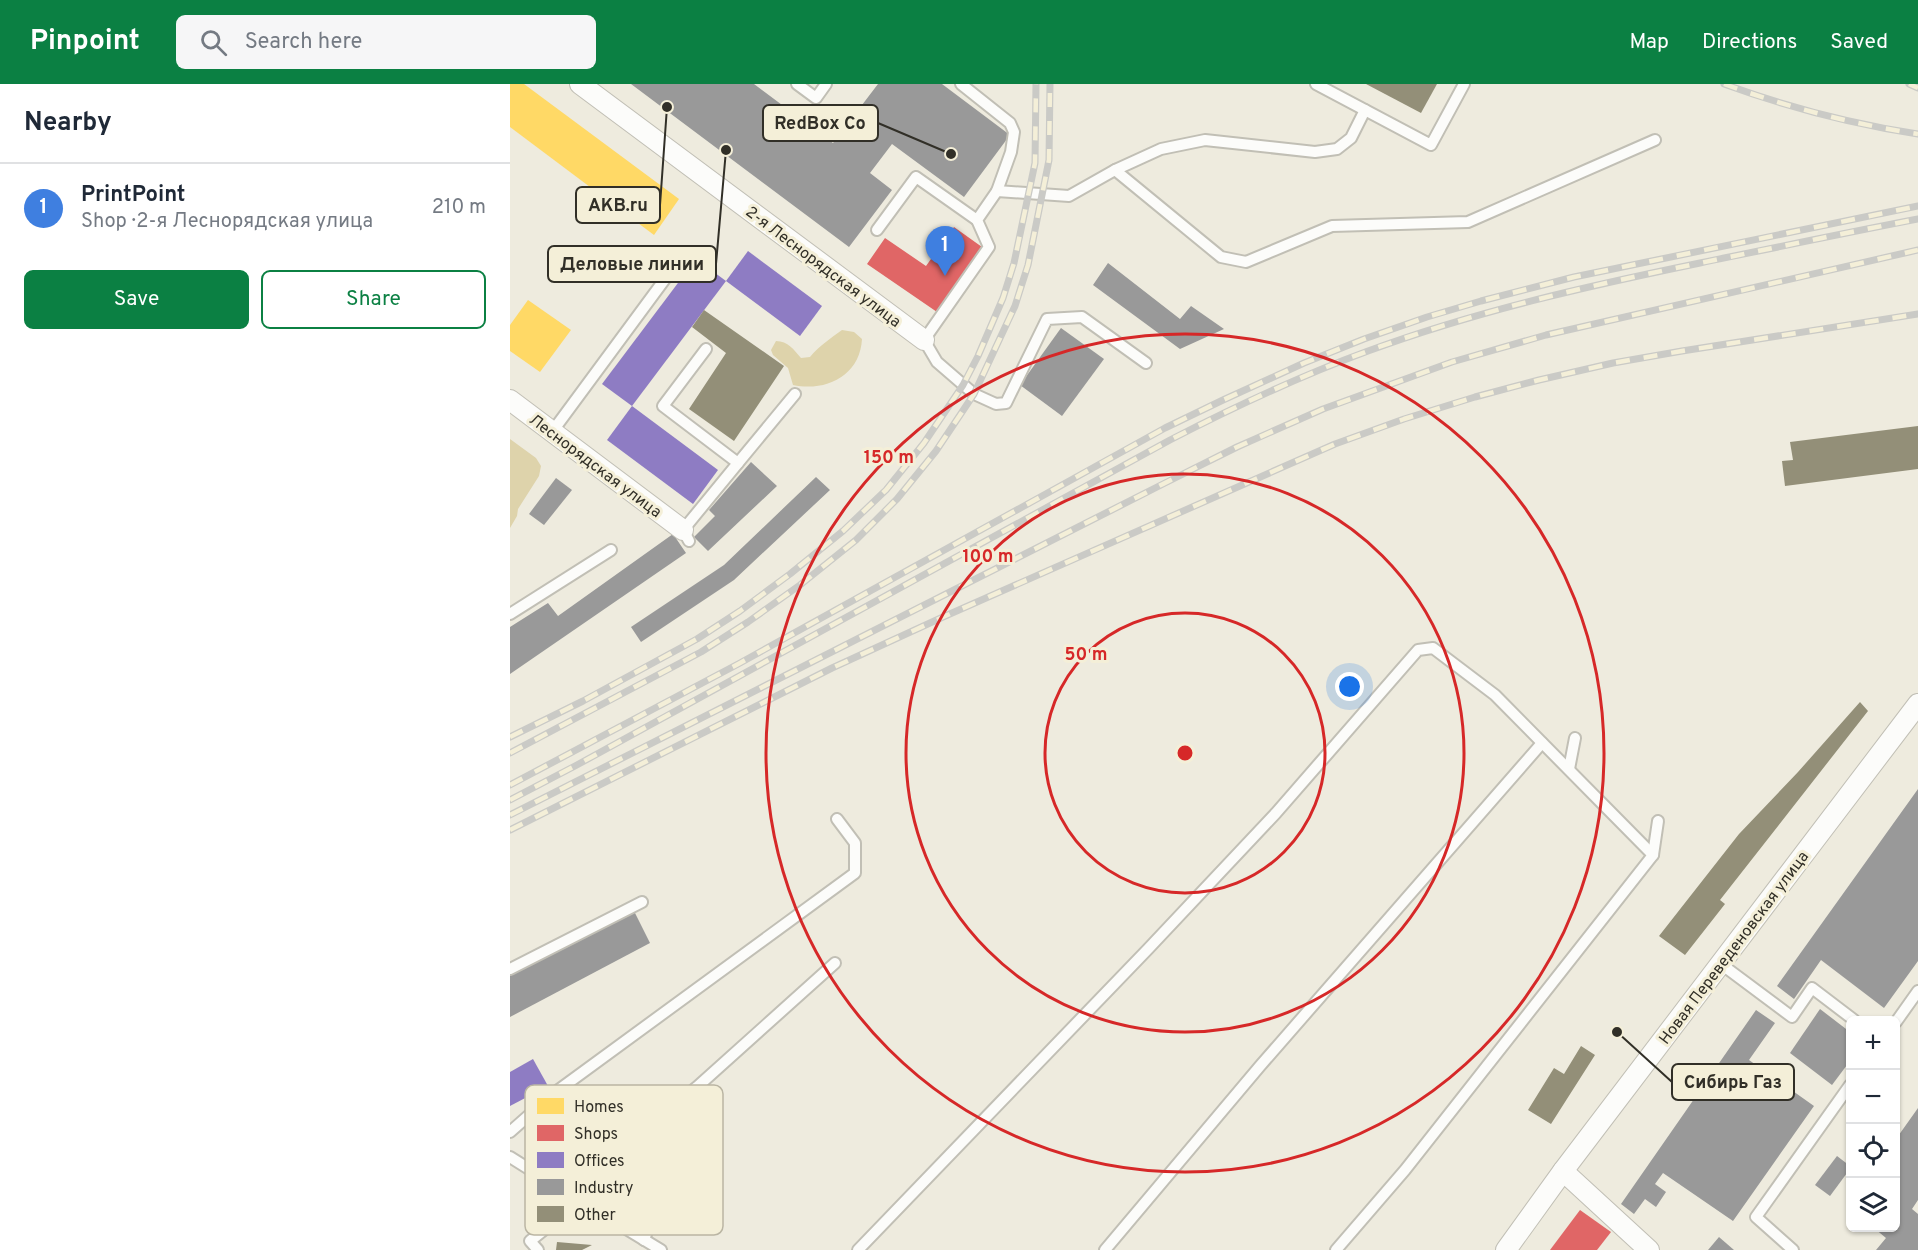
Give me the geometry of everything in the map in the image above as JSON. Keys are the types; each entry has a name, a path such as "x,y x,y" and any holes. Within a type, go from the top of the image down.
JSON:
{"street":[{"name":"2-я Леснорядская улица","path":"580,84 924,340"},
{"name":"Леснорядская улица","path":"510,400 686,536"},
{"name":"Новая Переведеновская улица","path":"1506,1250 1918,704"},
{"path":"1563,1172 1649,1250"}],"lane":[{"path":"797,84 816,98 826,84"},
{"path":"962,84 1010,123 1014,132 1011,152 997,191 977,220"},
{"path":"1316,84 1431,145 1464,84"},
{"path":"997,191 1069,196 1115,170 1161,149 1205,140 1316,152 1336,149 1351,138 1365,110"},
{"path":"1115,170 1221,257 1246,262 1332,226 1468,222 1655,140"},
{"path":"878,230 916,177 977,220 989,246 924,340 937,362 974,394 996,404 1006,403 1047,319 1082,317 1146,363"},
{"path":"552,432 679,260"},
{"path":"706,350 663,406 738,463"},
{"path":"686,536 738,463 795,394"},
{"path":"510,614 611,550"},
{"path":"858,1250 1268,822 1418,650 1433,648 1463,668 1495,695 1653,855"},
{"path":"1569,769 1575,738"},
{"path":"1105,1250 1260,1066 1542,743"},
{"path":"564,1085 855,873 855,843 837,819"},
{"path":"1336,1250 1405,1170 1653,855 1658,821"},
{"path":"510,969 642,902"},
{"path":"698,1085 835,963"},
{"path":"1720,964 1792,1017 1812,988 1849,1016"},
{"path":"1900,1016 1918,991"},
{"path":"1793,1250 1756,1217 1846,1092"},
{"path":"510,1132 525,1118"},
{"path":"510,1157 525,1166"},
{"path":"538,1235 530,1241 538,1250"},
{"path":"636,1235 661,1250"},
{"path":"644,1240 646,1235"}],"shaded area":[{"path":"842,330 854,332 862,339 860,352 848,372 829,383 805,387 793,385 788,368 773,355 771,350 776,341 780,341 801,358 810,357"},
{"path":"510,439 536,458 541,466 539,476 518,509 510,528"}],"building: Homes":[{"path":"510,84 524,84 679,199 654,235 510,127"},
{"path":"528,300 571,330 540,372 510,351 510,325"}],"building: Shops":[{"path":"954,227 982,247 937,312 867,264 885,238 926,266"},
{"path":"1580,1210 1611,1232 1597,1250 1550,1250"}],"building: Offices":[{"path":"748,251 822,306 800,336 726,281"},
{"path":"696,259 726,281 632,406 602,384"},
{"path":"632,406 718,470 693,504 607,440"},
{"path":"533,1059 547,1085 525,1085 525,1098 510,1106 510,1072"}],"building: Industry":[{"path":"631,84 754,84 833,143 878,84 942,84 1010,135 964,197 892,144 870,173 892,190 849,247"},
{"path":"1108,263 1180,319 1191,306 1224,329 1180,349 1093,285"},
{"path":"1061,328 1104,359 1062,416 1020,385"},
{"path":"751,462 777,486 708,551 694,537 715,516 709,510"},
{"path":"816,477 830,490 734,580 641,642 631,627 724,565"},
{"path":"556,478 572,490 544,525 529,514"},
{"path":"673,534 686,553 510,674 510,627 548,603 558,616"},
{"path":"1918,789 1918,961 1884,1008 1821,960 1794,999 1777,986"},
{"path":"633,909 650,943 510,1017 510,976"},
{"path":"1820,1009 1846,1029 1846,1066 1832,1085 1790,1053"},
{"path":"1756,1010 1775,1023 1749,1060 1814,1106 1733,1221 1663,1173 1655,1184 1666,1192 1656,1207 1645,1199 1634,1214 1621,1204"},
{"path":"1918,1108 1918,1200 1912,1209 1918,1214 1918,1250 1876,1250 1886,1238 1879,1232 1900,1232 1900,1133"},
{"path":"1837,1156 1846,1163 1846,1174 1830,1196 1815,1185"},
{"path":"1719,1237 1734,1250 1708,1250"}],"building: Other":[{"path":"1366,84 1437,84 1421,113"},
{"path":"704,310 784,366 734,441 689,409 726,353 692,327"},
{"path":"1918,426 1918,469 1785,486 1782,461 1793,460 1790,442"},
{"path":"1860,702 1868,711 1720,900 1725,904 1685,955 1659,936 1739,834"},
{"path":"1581,1046 1595,1055 1551,1124 1528,1110 1554,1068 1564,1074"},
{"path":"557,1242 592,1245 582,1250 556,1250"}],"railway":[{"path":"510,737 583,701 697,639 740,611 843,531 886,490 924,443 963,385 978,356 1003,298 1014,263 1035,163 1036,84"},
{"path":"510,753 701,652 748,622 800,585 856,540 897,499 936,451 974,394 1015,306 1028,265 1049,160 1050,84"},
{"path":"1724,84 1820,114 1918,134"},
{"path":"1909,84 1918,88"},
{"path":"510,785 740,663 1165,428 1304,363 1427,317 1574,277 1918,206"},
{"path":"510,800 1170,440 1317,371 1368,351 1450,324 1574,290 1918,219"},
{"path":"510,815 1237,447 1323,409 1452,362 1546,335 1918,250"},
{"path":"510,830 832,668 1335,444 1475,397 1613,363 1918,314"}],"place":[{"name":"AKB.ru","path":"667,107"},
{"name":"Деловые линии","path":"726,150"},
{"name":"RedBox Co","path":"951,154"},
{"name":"PrintPoint","path":"945,276"},
{"name":"Сибирь Газ","path":"1617,1032"}]}
